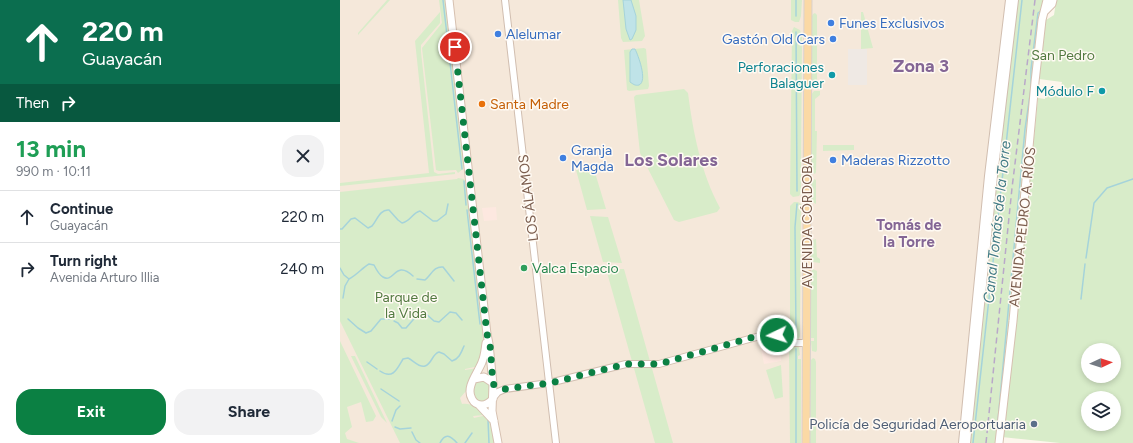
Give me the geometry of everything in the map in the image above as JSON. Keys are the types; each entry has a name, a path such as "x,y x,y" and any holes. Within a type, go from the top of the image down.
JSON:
{"main road":[{"path":"449,0 487,334 490,344 493,384 492,411 498,443"},
{"name":"AVENIDA CÓRDOBA","path":"806,443 808,0"},
{"name":"AVENIDA PEDRO A. RÍOS","path":"999,443 1013,321 1035,82 1042,20 1047,0"},
{"name":"AVENIDA PEDRO A. RÍOS","path":"1045,12 1052,4 1053,0"},
{"path":"487,334 484,357 470,386 470,393 474,402 479,405 495,423"},
{"path":"474,379 484,377 493,384"},
{"path":"479,405 488,404 493,398"}],"street":[{"name":"LOS ÁLAMOS","path":"505,0 556,443"},
{"path":"962,443 988,184 1009,0"},
{"path":"967,443 994,176 1015,0"},
{"path":"493,398 498,392 505,389 550,383 626,364 659,364 774,332 792,343 807,343"},
{"path":"493,384 505,389"}],"shaded area":[{"path":"340,0 1015,0 967,443 340,443"},
{"path":"848,49 867,49 867,85 848,85"},
{"path":"496,207 497,220 484,221 482,208"},
{"path":"773,337 781,345 781,361 764,364 761,349 765,339"}],"green space":[{"path":"387,0 390,0 358,35 358,33"},
{"path":"439,0 446,0 464,166 458,173 456,170 436,170 422,48 442,23"},
{"path":"618,0 639,0 645,36 642,41 623,42 621,38"},
{"path":"791,0 802,0 799,22 791,20"},
{"name":"San Pedro","path":"1015,0 1133,0 1133,443 1060,443 1002,437 1011,367 1038,98 1045,99 1046,89 1060,91 1062,82 1039,79 1046,20 1054,15 1056,2 1045,12 999,443 967,443"},
{"path":"440,12 440,23 421,45 421,52 434,172 438,174 455,172 455,174 340,186 340,183 429,173 415,41"},
{"path":"861,12 863,12 873,48 861,49"},
{"path":"815,13 817,15 817,82 814,86 812,85 811,80 811,18"},
{"path":"794,27 800,30 802,37 801,193 799,196 793,197 790,194 792,31"},
{"path":"646,49 648,89 629,91 627,90 624,50"},
{"path":"684,89 688,93 695,137 703,167 713,195 720,208 717,212 679,222 674,220 640,153 634,97 636,95"},
{"path":"814,91 820,91 820,95 815,99 815,131 817,131 815,174 811,172 811,95"},
{"path":"823,145 854,145 854,150 823,151"},
{"path":"593,166 606,209 587,210 576,170"},
{"name":"Parque de la Vida","path":"458,178 464,179 467,185 481,299 483,343 479,366 465,369 478,368 466,391 460,398 462,404 474,406 484,415 473,416 474,418 487,415 491,421 496,443 400,443 340,321 340,192"},
{"path":"814,179 816,180 816,204 811,201 811,184"},
{"path":"794,202 801,204 800,336 798,340 793,339 790,336 790,206"},
{"path":"590,216 608,217 622,263 603,262"},
{"path":"816,239 817,257 820,259 820,263 813,262 811,259 811,242"},
{"path":"606,269 624,269 673,443 655,443"},
{"path":"813,269 817,271 816,352 812,351 811,341 814,341 814,338 811,338 811,272"},
{"path":"340,341 376,416 373,421 366,422 361,402 347,407 352,427 345,433 347,439 359,443 340,443"},
{"path":"792,346 799,347 800,355 798,356 798,359 801,359 801,443 790,443 789,349"},
{"path":"351,356 355,356 387,423 381,417"},
{"path":"813,358 816,362 816,443 810,443 811,360"},
{"path":"781,365 783,397 775,399 766,370"},
{"path":"481,379 487,382 490,388 490,396 484,402 477,401 473,393 476,381"}],"water":[{"path":"623,0 631,0 636,16 636,30 632,39 630,40 626,29"},
{"path":"632,49 635,49 642,68 643,79 642,83 639,85 635,85 630,82 630,52"}],"waterway":[{"path":"443,0 462,169"},
{"path":"796,0 796,16"},
{"name":"Canal Tomás de la Torre","path":"973,443 1022,0"},
{"path":"997,431 1025,129 1031,88 1031,69 1038,13 1042,10"},
{"path":"796,32 797,191"},
{"path":"1086,258 1094,203 1107,188 1133,179"},
{"path":"464,181 466,205"},
{"path":"340,229 342,229 351,219 355,218 368,228 372,226 379,215 386,210 389,210 402,223 420,211 433,221 437,221 446,214 448,204"},
{"path":"796,332 795,227 797,204"},
{"path":"467,210 480,324"},
{"path":"340,268 344,275 349,279 369,264 374,265 383,277 390,277 402,270 407,271 413,276"},
{"path":"1081,299 1085,264"},
{"path":"417,279 425,280 435,269 443,267 454,281"},
{"path":"343,298 345,286 349,279"},
{"path":"394,321 402,328 406,328 419,313 424,312 434,321 439,322 450,312 456,313 462,320"},
{"path":"348,319 366,333 371,331 381,319 390,319"},
{"path":"380,371 391,374 397,370 403,359 408,358 418,365 425,366 439,352 444,354 452,361 458,357 464,346"},
{"path":"796,349 796,443"},
{"path":"367,362 377,369"},
{"path":"381,389 399,401"},
{"path":"392,421 396,410 400,406"},
{"path":"488,420 489,443"},
{"path":"395,427 400,429 411,428"},
{"path":"412,432 416,440 420,443"},
{"path":"465,443 472,433"},
{"path":"440,443 446,436 452,438 457,443"}],"railway":[{"path":"986,443 1012,188 1035,0"}],"place":[{"name":"Funes Exclusivos","path":"831,23"},
{"name":"Alelumar","path":"498,34"},
{"name":"Gastón Old Cars","path":"833,39"},
{"name":"Perforaciones Balaguer","path":"832,75"},
{"name":"Módulo F","path":"1102,91"},
{"name":"Santa Madre","path":"482,104"},
{"name":"Granja Magda","path":"563,158"},
{"name":"Maderas Rizzotto","path":"833,160"},
{"name":"Valca Espacio","path":"524,268"},
{"name":"Policía de Seguridad Aeroportuaria","path":"1034,424"}],"district":[{"name":"Zona 3","path":"921,66"},
{"name":"Los Solares","path":"671,160"},
{"name":"Tomás de la Torre","path":"909,234"}],"route":[{"path":"455,47 487,334 490,344 493,384 505,389 550,383 626,364 659,364 761,335 774,332 777,335"}]}
